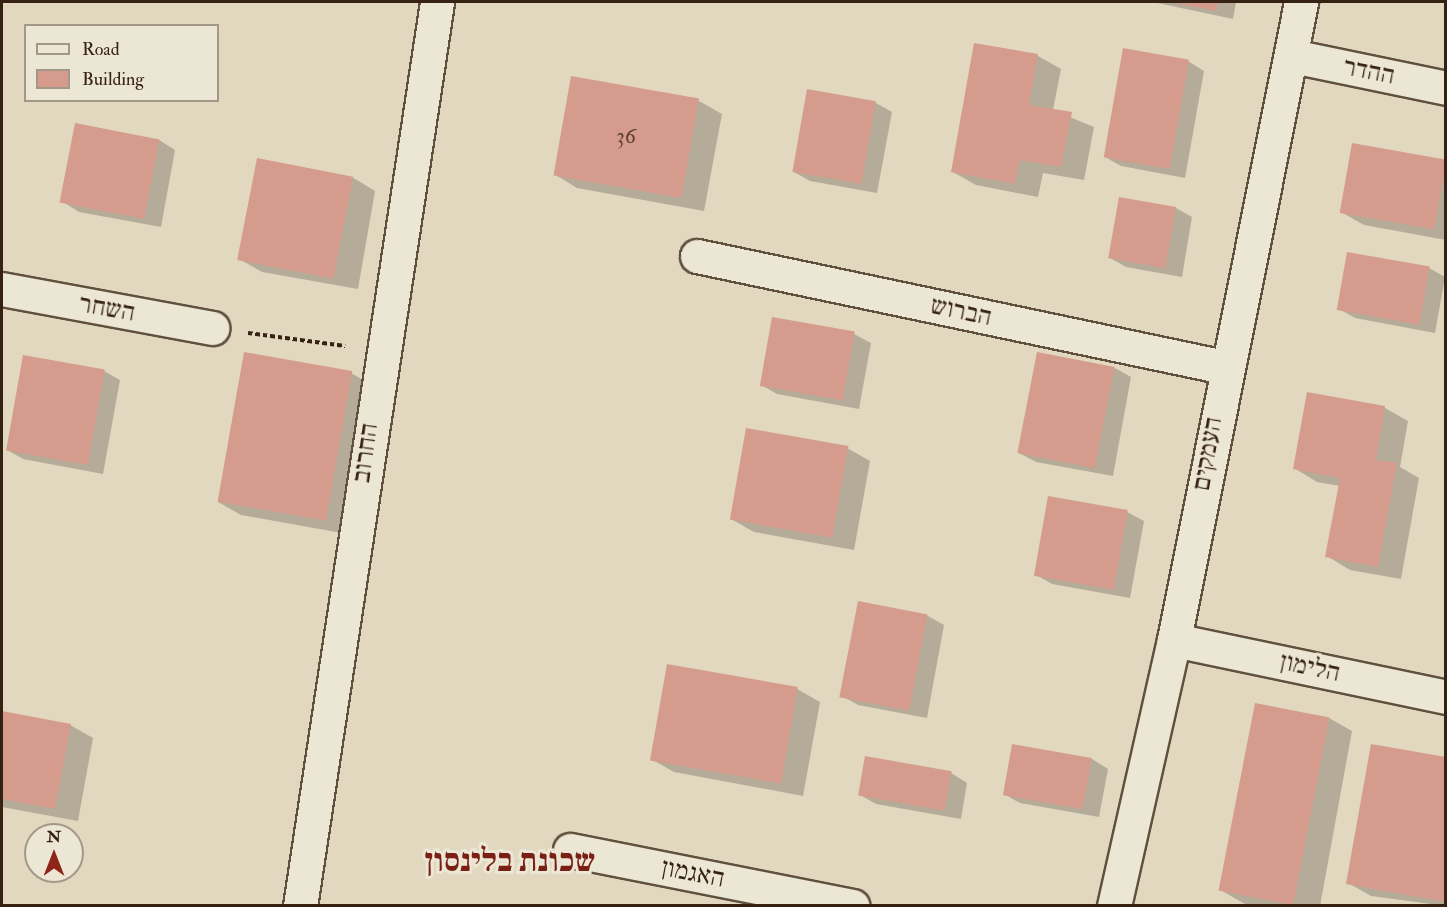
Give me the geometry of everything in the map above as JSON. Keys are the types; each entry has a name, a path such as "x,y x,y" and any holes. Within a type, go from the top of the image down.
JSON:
{"street":[{"name":"החרוב","path":"300,906 381,351 437,2"},
{"name":"העמקים","path":"1114,906 1174,640 1224,367 1292,56 1301,2"},
{"name":"ההדר","path":"1292,56 1446,88"},
{"name":"הברוש","path":"697,256 1224,367"},
{"name":"השחר","path":"2,290 212,328"},
{"name":"הלימון","path":"1174,640 1446,697"},
{"name":"האגמון","path":"570,849 852,906"}],"path":[{"path":"212,328 381,351"}],"building":[{"path":"1170,2 1218,2 1216,11"},
{"path":"974,43 1038,54 1029,105 1072,112 1061,167 1020,160 1015,184 951,172"},
{"path":"1123,48 1189,60 1170,169 1104,157"},
{"path":"571,76 699,99 681,198 553,175"},
{"path":"807,89 876,101 861,184 792,172"},
{"path":"75,123 159,139 144,219 60,203"},
{"path":"1352,143 1446,160 1434,230 1340,213"},
{"path":"257,158 353,177 333,279 237,260"},
{"path":"1119,197 1176,207 1165,268 1108,258"},
{"path":"1347,252 1430,267 1419,325 1337,310"},
{"path":"772,317 855,332 843,401 760,386"},
{"path":"244,352 352,371 326,521 218,502"},
{"path":"1037,352 1115,367 1095,468 1017,453"},
{"path":"23,355 105,369 88,465 6,451"},
{"path":"1307,392 1385,406 1376,460 1397,463 1378,567 1325,557 1340,478 1293,469"},
{"path":"746,428 848,446 832,538 730,520"},
{"path":"1048,496 1128,510 1114,590 1034,576"},
{"path":"858,601 928,615 909,711 839,697"},
{"path":"667,664 798,687 781,784 650,761"},
{"path":"1255,703 1330,718 1293,905 1219,890"},
{"path":"2,711 71,724 55,809 2,799"},
{"path":"1012,744 1092,758 1083,809 1003,795"},
{"path":"1371,744 1446,757 1446,902 1346,884"},
{"path":"865,756 952,771 945,811 858,795"}],"district":[{"name":"שכונת בלינסון","path":"510,861"}]}
